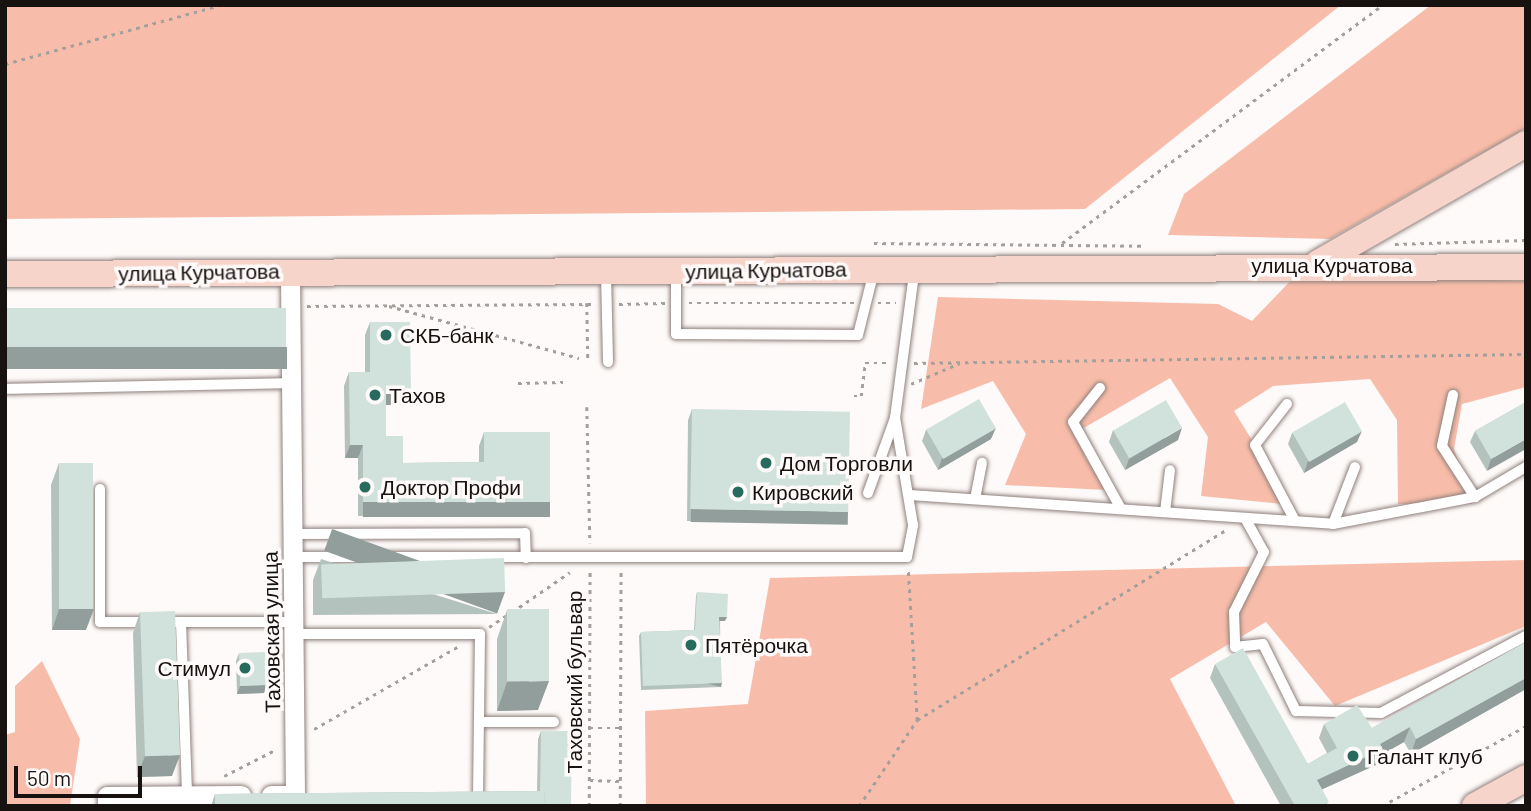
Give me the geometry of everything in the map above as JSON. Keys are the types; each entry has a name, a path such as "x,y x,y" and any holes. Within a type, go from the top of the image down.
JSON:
{"main road":[{"path":"1318,263 1526,144"},
{"name":"улица Курчатова","path":"5,274 289,271 606,273 676,271 874,256 915,269 1318,263 1526,267"},
{"path":"1475,806 1526,778"}],"street":[{"name":"Таховская улица","path":"107,806 107,796 302,795 295,740 289,271"}],"lane":[{"path":"676,271 676,334 858,335 874,256"},
{"path":"868,493 895,418 915,269"},
{"path":"606,273 608,362"},
{"path":"5,389 291,383"},
{"path":"1100,388 1073,422 1121,509"},
{"path":"1453,395 1442,446 1475,497"},
{"path":"1287,404 1255,445 1294,521"},
{"path":"293,557 907,558 910,495 895,418"},
{"path":"975,499 982,463"},
{"path":"1333,524 1355,467"},
{"path":"910,495 1333,524 1475,497 1526,467"},
{"path":"1165,512 1170,470"},
{"path":"100,489 100,622 181,622 480,634 478,799"},
{"path":"1245,518 1264,552 1234,612 1235,647 1263,644 1296,711 1381,713 1526,636"},
{"path":"292,534 525,533 526,558"},
{"path":"181,622 187,796"},
{"path":"479,723 554,722"},
{"path":"465,798 492,799"}],"path":[{"path":"5,64 221,5"},
{"path":"1062,243 1382,5"},
{"path":"1350,245 1526,240"},
{"path":"874,256 1062,243 1146,246"},
{"path":"587,303 588,358"},
{"path":"386,305 579,358"},
{"path":"854,396 861,397 864,363 1526,354"},
{"path":"899,390 963,362"},
{"path":"518,383 563,382"},
{"name":"Таховский бульвар","path":"587,407 590,806"},
{"path":"859,806 917,720 1245,518"},
{"path":"187,796 295,740 480,634 590,558"},
{"path":"620,806 621,558"},
{"path":"907,558 917,720"},
{"path":"1382,806 1526,726"},
{"path":"590,728 620,728"},
{"path":"590,780 620,781"}],"shaded area":[{"path":"5,5 1341,5 1085,209 5,219"},
{"path":"1431,5 1526,5 1526,128 1330,239 1168,235 1184,194"},
{"path":"1296,275 1526,281 1526,387 1462,404 1454,449 1472,504 1398,504 1397,420 1370,379 1273,386 1234,411 1292,505 1201,496 1208,437 1170,378 1082,429 1107,490 1005,485 1026,434 993,381 921,409 938,297 1218,304 1252,321"},
{"path":"1526,560 1526,626 1335,706 1266,622 1170,679 1236,806 646,806 645,711 748,704 770,578"},
{"path":"42,661 80,739 70,806 5,806 5,735 15,732 15,686"}],"building":[{"path":"5,308 286,308 286,347 5,347"},
{"path":"370,322 410,322 411,392 386,392 386,436 403,436 403,463 484,462 484,432 550,432 550,502 363,502 363,445 350,445 349,372 370,372"},
{"path":"979,399 996,428 943,459 926,430"},
{"path":"1166,400 1182,428 1129,458 1113,430"},
{"path":"1345,402 1362,431 1309,462 1292,432"},
{"path":"1526,402 1526,439 1491,459 1475,431"},
{"name":"Дом Торговли","path":"692,409 850,412 848,512 690,509"},
{"path":"59,463 93,463 93,609 59,609"},
{"path":"504,558 505,592 322,598 321,564"},
{"path":"697,592 728,594 727,617 719,617 722,683 643,686 641,632 695,630"},
{"path":"507,609 549,609 549,681 507,681"},
{"path":"175,611 180,755 145,756 140,612"},
{"path":"1526,642 1526,678 1416,739 1410,727 1380,744 1383,749 1317,780 1329,802 1322,806 1295,806 1215,664 1243,648 1308,764 1337,748 1324,724 1357,705 1372,728"},
{"path":"265,652 266,685 240,686 239,653"},
{"path":"541,731 572,731 571,806 545,806 544,791 540,791"},
{"path":"544,791 545,806 215,806 215,794"}],"place":[{"name":"СКБ-банк","path":"386,335"},
{"name":"Тахов","path":"375,395"},
{"name":"Дом Торговли","path":"766,463"},
{"name":"Доктор Профи","path":"365,487"},
{"name":"Кировский","path":"738,492"},
{"name":"Пятёрочка","path":"691,645"},
{"name":"Стимул","path":"245,668"},
{"name":"Галант клуб","path":"1353,756"}]}
